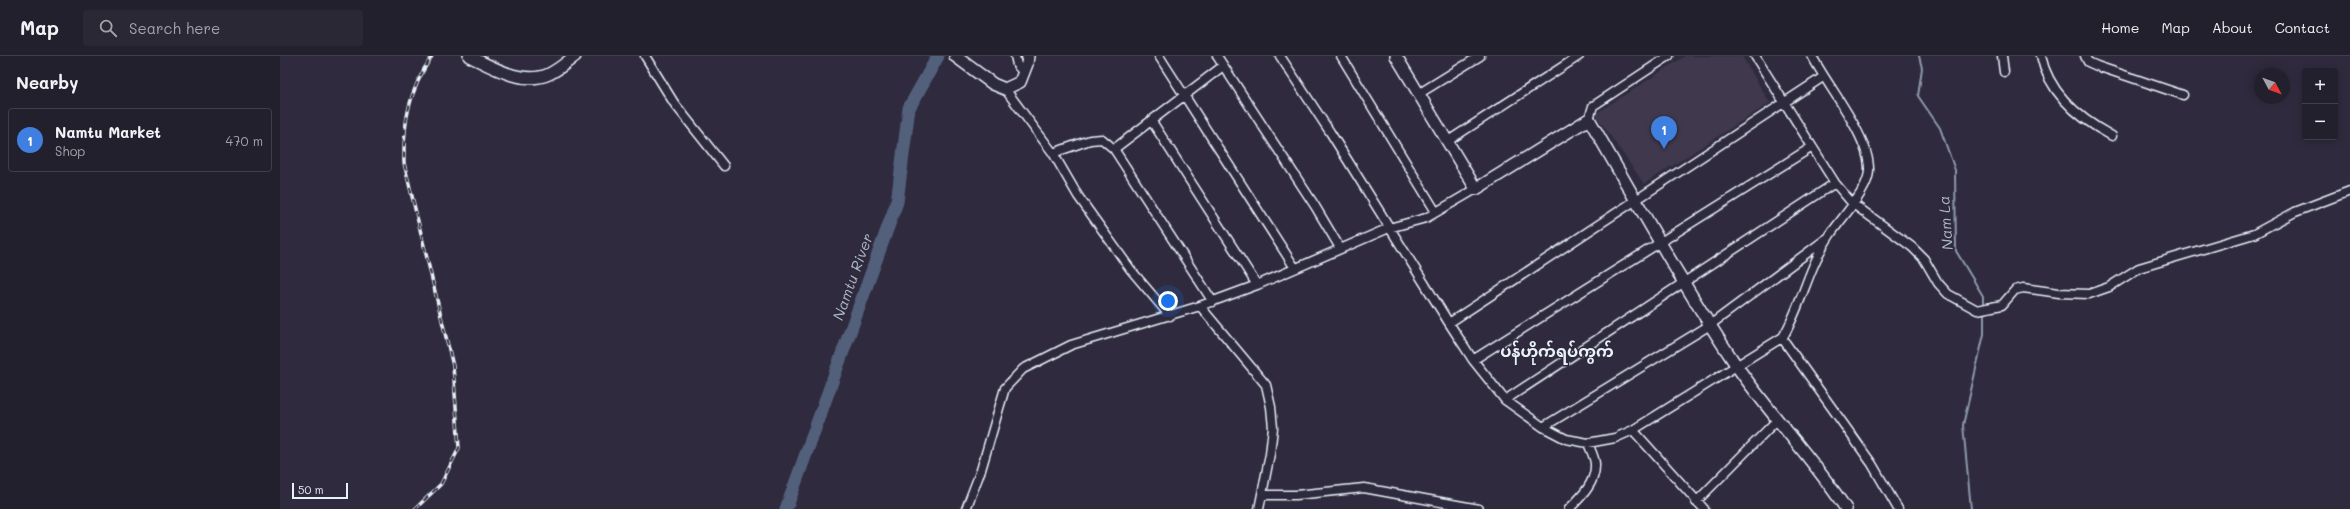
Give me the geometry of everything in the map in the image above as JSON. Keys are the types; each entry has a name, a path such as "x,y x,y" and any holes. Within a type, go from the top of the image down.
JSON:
{"main road":[{"path":"469,56 498,71 528,79 549,74 575,56"},
{"path":"955,56 993,84 1005,89 1020,82 1028,56"},
{"path":"1396,56 1420,93 1476,189 1589,119 1710,325 1737,366 1777,420 1826,478 1846,509"}],"street":[{"path":"645,56 674,103 724,166"},
{"path":"1015,56 1017,65 1024,73"},
{"path":"1159,56 1295,268"},
{"path":"1217,56 1315,206 1340,248"},
{"path":"1280,56 1330,132 1448,323 1473,360 1505,400 1543,427 1566,439 1588,443 1615,438 1633,430 1782,338 1794,318 1810,270 1828,237 1866,186 1870,169 1862,139 1822,77 1812,56"},
{"path":"1341,56 1436,212"},
{"path":"1463,56 1467,64"},
{"path":"1420,93 1480,56"},
{"path":"1448,140 1579,56"},
{"path":"1589,119 1593,106 1658,59 1669,56"},
{"path":"1755,56 1835,183 1852,203 1912,247 1924,259 1938,283 1948,294 1979,310 2002,305 2015,290 2023,288 2059,293 2089,294 2109,287 2139,268 2254,234 2295,212 2350,192"},
{"path":"2002,56 2004,72"},
{"path":"2041,56 2043,66 2062,98 2095,127 2112,136"},
{"path":"2085,56 2088,62 2097,66 2183,94"},
{"path":"1114,149 1183,94 1223,66"},
{"path":"1448,323 1822,77"},
{"path":"1005,89 1053,153 1078,196 1127,264 1170,316"},
{"path":"1151,120 1257,285"},
{"path":"1053,153 1090,140 1102,139 1114,149 1213,302"},
{"path":"1473,360 1812,147"},
{"path":"1505,400 1835,183"},
{"path":"966,509 981,470 1005,388 1024,369 1071,345 1213,302 1257,285 1389,228 1426,218 1476,189"},
{"path":"1543,427 1710,325 1828,237"},
{"path":"1200,306 1266,385 1272,407 1273,428 1263,495 1259,509"},
{"path":"1782,338 1872,464 1898,509"},
{"path":"1633,430 1701,507 1777,420"},
{"path":"1569,509 1586,491 1593,478 1595,464 1588,443"},
{"path":"1263,495 1296,495 1364,488 1479,509"}],"shaded area":[{"path":"1685,56 1742,56 1770,103 1644,184 1595,114"}],"waterway":[{"name":"Namtu River","path":"786,509 897,202 909,108 938,56"},
{"name":"Nam La","path":"1919,56 1922,68 1918,96 1940,128 1955,170 1956,251 1983,296 1983,307"},
{"name":"Nam La","path":"1971,509 1963,425 1984,334 1984,311"}],"railway":[{"path":"415,509 441,484 459,448 453,366 404,163 406,120 409,107 418,82 432,56"}],"place":[{"name":"Namtu Market","path":"1664,149"}],"district":[{"name":"ပန်ဟိုက်ရပ်ကွက်","path":"1557,351"}]}
